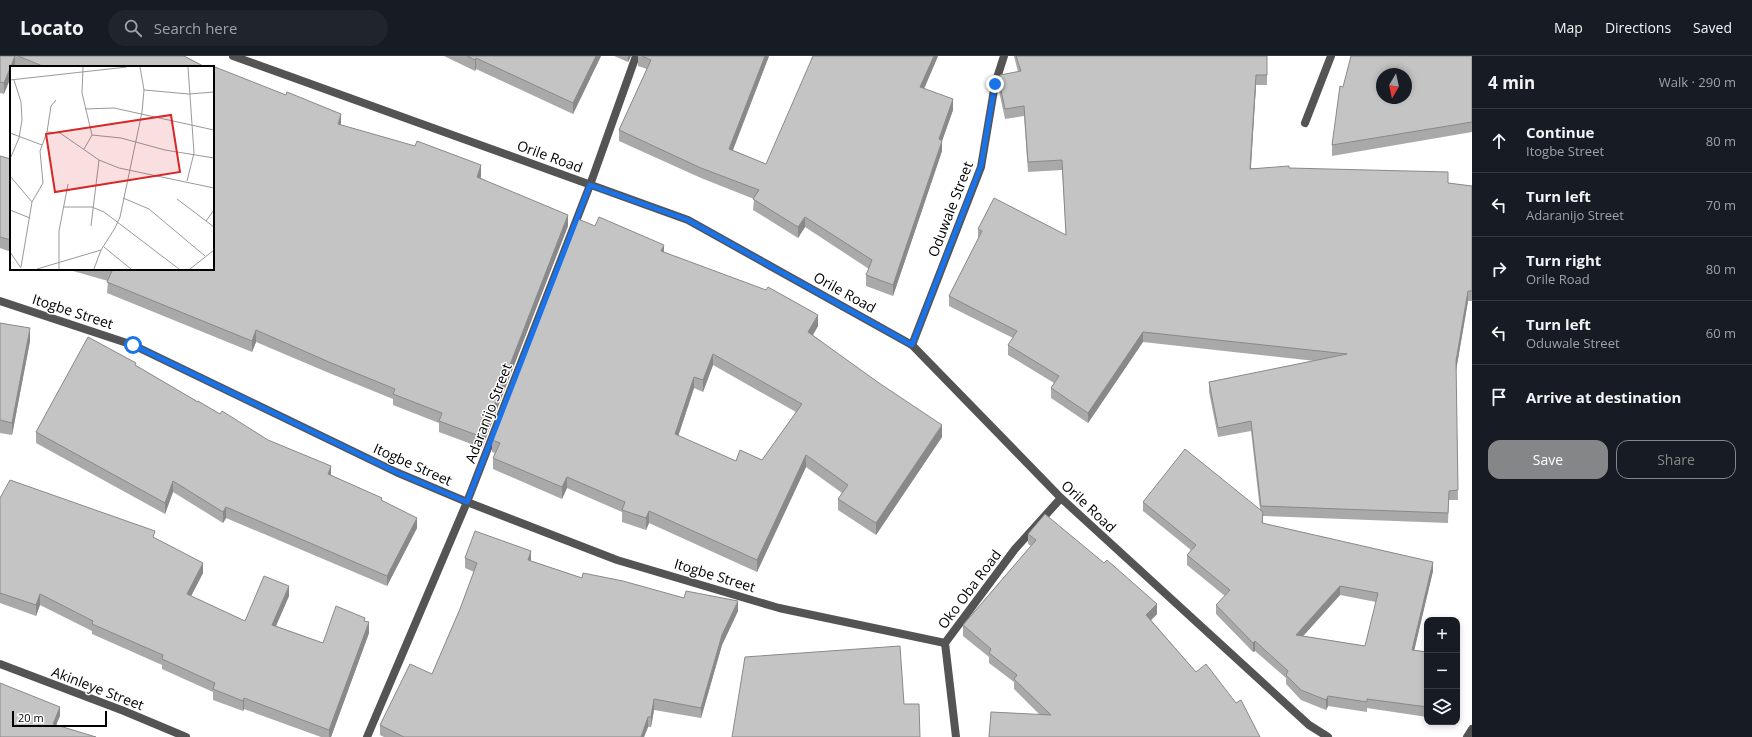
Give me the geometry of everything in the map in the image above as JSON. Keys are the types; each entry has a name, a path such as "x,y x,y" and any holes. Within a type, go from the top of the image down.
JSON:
{"street":[{"name":"Orile Road","path":"233,56 688,220 912,345 1061,498 1309,725 1328,737"},
{"name":"Adaranijo Street","path":"367,737 467,502 590,185 636,56"},
{"name":"Oduwale Street","path":"912,345 981,166 995,84 1004,56"},
{"path":"1305,123 1331,56"},
{"name":"Itogbe Street","path":"0,301 133,345 396,472 467,502 617,560 779,608 945,643"},
{"name":"Oko Oba Road","path":"956,737 945,643 1015,549 1061,498"},
{"name":"Akinleye Street","path":"0,664 124,711 186,737"},
{"path":"1467,737 1472,729"}],"building":[{"path":"0,56 15,56 4,83 0,82"},
{"path":"18,56 184,56 203,66 43,66"},
{"path":"467,56 596,56 573,103 476,58 475,60"},
{"path":"642,56 765,56 729,149 766,164 813,56 934,56 920,87 953,99 939,139 942,141 893,285 866,275 872,260 805,217 798,227 753,199 759,190 701,168 619,130 651,60"},
{"path":"1016,56 1267,56 1267,75 1256,75 1250,169 1289,166 1289,168 1448,172 1448,183 1472,186 1472,291 1468,291 1456,361 1458,490 1449,491 1448,513 1261,506 1251,421 1218,428 1209,382 1347,354 1143,332 1088,413 1051,388 1059,376 1008,345 1017,331 949,296 982,231 978,229 994,198 1066,235 1062,160 1028,162 1024,106 1005,109 999,81 1000,75 1021,71"},
{"path":"1351,56 1472,56 1472,122 1332,145 1340,86 1343,87"},
{"path":"215,67 286,95 287,92 341,114 338,124 415,146 417,141 481,165 477,177 568,215 482,437 439,421 442,413 393,394 395,389 256,330 252,341 107,282 112,271 108,270 214,270"},
{"path":"0,156 10,159 10,240 0,237"},
{"path":"599,217 664,245 661,251 766,290 768,287 818,315 808,332 879,383 942,425 876,523 838,499 848,485 806,455 757,560 649,511 646,518 622,510 625,502 567,477 562,487 493,458 500,443 492,440 578,219 595,226","holes":["713,354 802,404 762,460 740,450 736,461 675,434 694,377 703,380"]},
{"path":"0,323 30,328 12,423 0,420"},
{"path":"88,337 136,363 135,365 198,402 220,414 222,411 268,440 331,466 328,474 382,498 381,500 417,518 387,576 226,507 223,512 173,481 165,503 36,432"},
{"path":"1185,449 1263,512 1262,523 1433,562 1412,650 1424,652 1424,707 1367,699 1367,702 1328,696 1326,700 1301,690 1286,675 1288,671 1255,641 1253,643 1216,605 1230,590 1187,555 1196,545 1143,502","holes":["1340,586 1378,593 1365,646 1296,635"]},
{"path":"10,480 155,531 153,537 203,563 187,594 245,621 264,576 289,586 272,625 323,643 336,606 365,618 364,621 369,622 329,730 244,698 243,701 213,689 215,683 162,659 163,655 92,624 93,621 40,594 36,605 0,593 0,498"},
{"path":"1045,514 1104,563 1107,560 1157,604 1146,615 1196,672 1206,664 1236,703 1241,700 1260,737 989,737 991,712 1051,715 1014,679 1017,675 989,653 991,649 963,625 1036,540 1028,534"},
{"path":"475,531 531,551 528,560 582,578 583,573 623,581 684,598 686,591 738,601 722,635 701,708 654,699 651,717 648,717 641,737 404,737 380,725 410,664 432,674 460,609 477,563 465,558"},
{"path":"900,646 904,704 919,704 920,737 732,737 745,657"},
{"path":"0,683 60,707 53,724 96,737 0,737"}],"route":[{"path":"133,345 396,472 467,502 590,185 688,220 912,345 981,166 995,84"}]}
